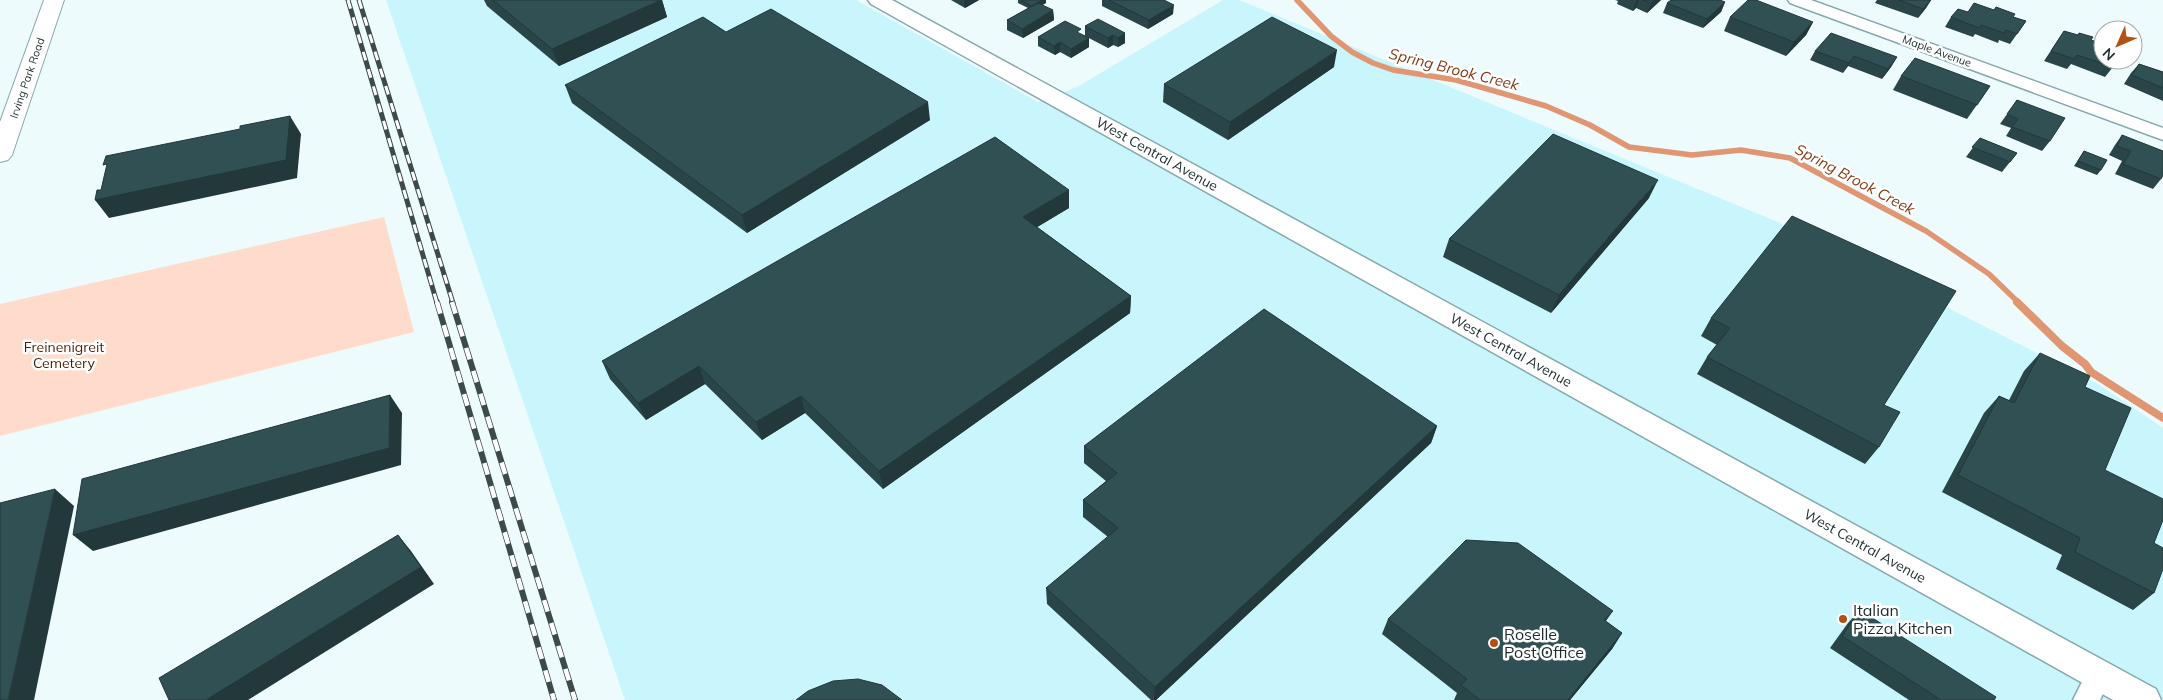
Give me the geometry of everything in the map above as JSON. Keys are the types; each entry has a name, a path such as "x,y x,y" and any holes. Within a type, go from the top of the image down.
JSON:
{"main road":[{"name":"Irving Park Road","path":"0,155 54,0"}],"street":[{"name":"West Central Avenue","path":"878,0 2144,700"},
{"name":"Maple Avenue","path":"1796,0 2163,134"},
{"path":"2086,700 2099,675"}],"shaded area":[{"path":"386,0 856,0 1038,102 1077,87 1223,0 1239,0 1778,222 2098,384 2163,428 2163,700 625,700"}],"green space":[{"name":"Freinenigreit Cemetery","path":"384,217 414,332 0,436 0,304"}],"building":[{"path":"493,0 661,0 552,49"},
{"path":"1021,0 1042,0 1032,6"},
{"path":"1109,0 1164,0 1174,5 1149,20"},
{"path":"1643,0 1655,0 1651,3"},
{"path":"1671,0 1720,0 1725,2 1707,19 1667,3"},
{"path":"1748,0 1756,0 1813,22 1794,42 1730,17"},
{"path":"1899,0 1931,0 1923,9"},
{"path":"1038,3 1053,10 1022,29 1007,20"},
{"path":"1974,3 1994,10 1996,7 2015,14 2013,17 2026,21 2017,34 2006,30 2004,33 1981,25 1979,28 1951,17 1958,9 1968,12"},
{"path":"771,9 928,102 742,215 565,85 703,17 726,32"},
{"path":"1272,17 1337,50 1230,122 1164,84"},
{"path":"1098,19 1125,33 1118,38 1113,35 1108,38 1085,26"},
{"path":"1065,21 1081,29 1077,32 1089,38 1071,49 1060,42 1054,46 1038,37"},
{"path":"2064,31 2093,37 2091,40 2093,41 2093,60 2077,55 2074,59 2051,51"},
{"path":"1831,33 1897,57 1888,69 1854,56 1849,63 1815,51"},
{"path":"1915,58 1990,86 1977,105 1901,76"},
{"path":"2143,65 2163,72 2163,88 2132,75 2135,70 2143,70"},
{"path":"2017,100 2065,118 2050,141 2012,127 2018,119 2007,114"},
{"path":"290,116 286,160 95,200 97,190 101,190 107,164 103,165 106,156 240,129 240,126"},
{"path":"1553,134 1658,180 1559,295 1449,239"},
{"path":"2122,135 2163,151 2163,175 2161,179 2123,164 2131,151 2117,146"},
{"path":"995,137 1069,190 1023,217 1131,296 879,471 801,396 756,422 699,366 638,403 602,361"},
{"path":"1980,138 2017,153 2010,162 1972,147"},
{"path":"2084,151 2107,160 2101,170 2078,161"},
{"path":"1792,216 1956,291 1884,405 1900,412 1879,447 1707,357 1730,328 1711,318"},
{"path":"1264,309 1437,426 1155,687 1046,588 1118,528 1083,500 1117,473 1084,446"},
{"path":"2040,353 2090,376 2085,387 2131,408 2105,470 2163,499 2163,520 2154,543 2163,548 2163,569 2154,593 2075,552 2080,538 1958,475 1999,396 2014,403"},
{"path":"390,395 389,448 73,535 82,479"},
{"path":"55,489 8,700 0,700 0,503"},
{"path":"398,535 421,567 206,700 169,700 159,678"},
{"path":"1466,540 1518,543 1613,611 1604,620 1622,633 1568,700 1480,700 1461,685 1467,679 1388,619"},
{"path":"1860,610 1996,697 1994,700 1941,700 1842,636"},
{"path":"858,679 882,685 902,700 796,700 808,691 833,681"}],"waterway":[{"name":"Spring Brook Creek","path":"1297,0 1331,36 1352,52 1373,63 1393,70 1456,80 1546,106 1590,125 1629,147 1692,155 1741,150 1790,158 1926,231 1989,274 2019,303"},
{"name":"Spring Brook Creek","path":"2017,302 2062,346 2085,364 2091,372 2163,418"}],"railway":[{"path":"348,0 437,303"},
{"path":"359,0 453,303"},
{"path":"437,302 554,700"},
{"path":"452,302 575,700"}],"place":[{"name":"Italian Pizza Kitchen","path":"1843,619"},
{"name":"Roselle Post Office","path":"1494,643"}]}
